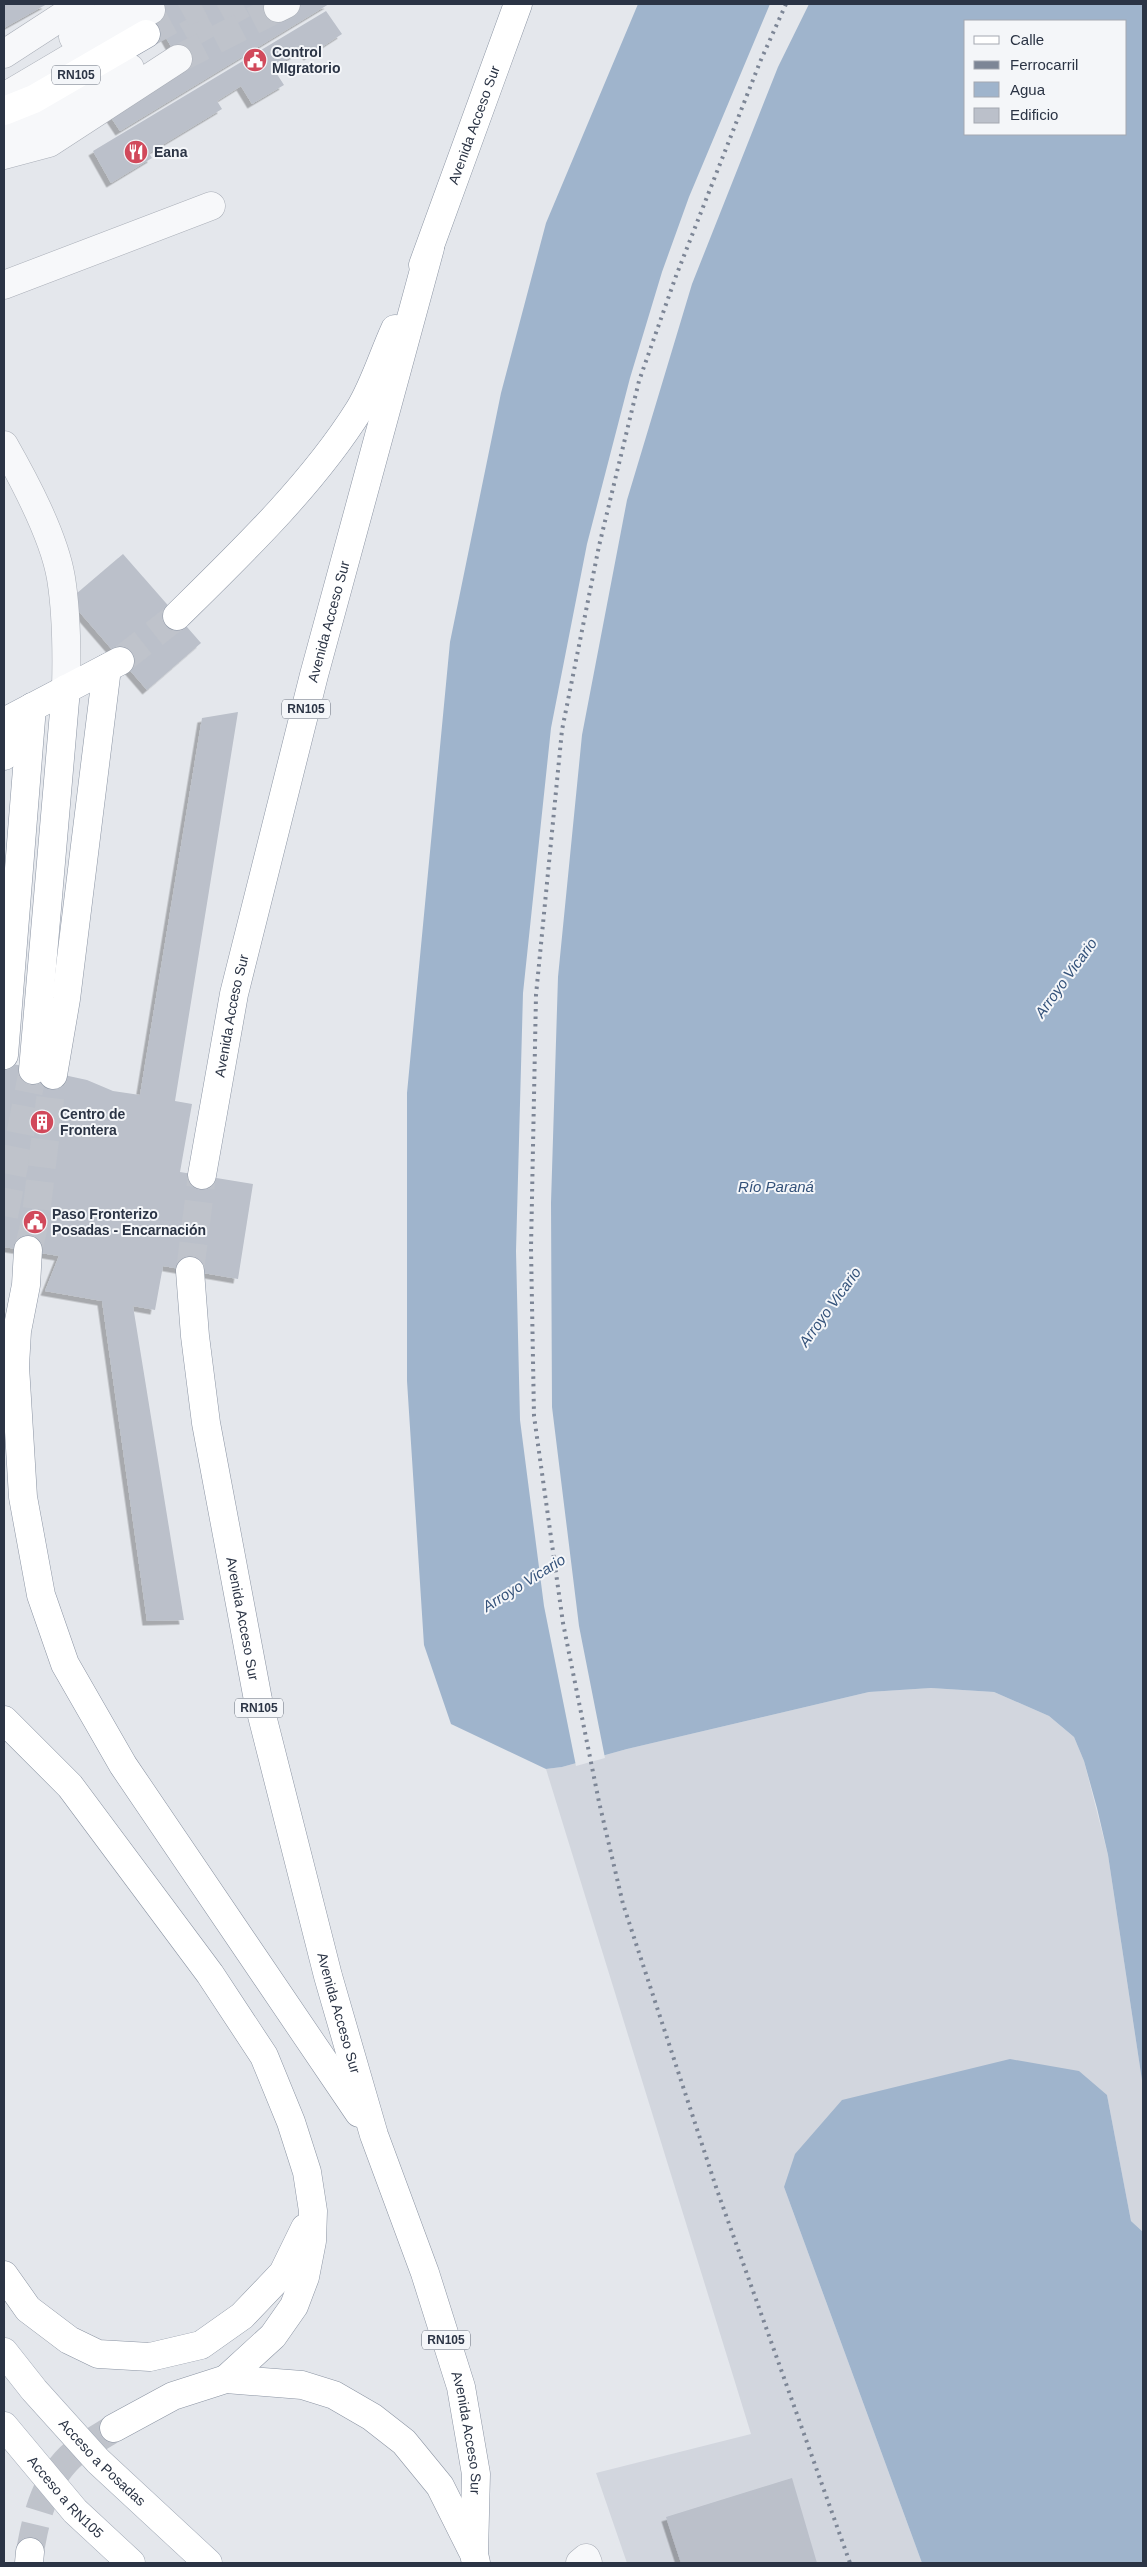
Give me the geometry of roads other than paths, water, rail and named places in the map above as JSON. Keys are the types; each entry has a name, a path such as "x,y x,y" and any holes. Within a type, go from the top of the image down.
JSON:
{"main road":[{"name":"Avenida Acceso Sur","path":"177,616 242,552 307,480 360,409 430,248 518,4"},
{"name":"RN105","path":"4,112 34,99 148,22"},
{"name":"Avenida Acceso Sur","path":"202,1175 234,994 314,675 430,248"},
{"path":"4,756 5,721 32,707 66,689 114,664 66,999 43,1072 66,689"},
{"path":"4,1054 32,707"},
{"name":"Avenida Acceso Sur","path":"28,1250 26,1285 10,1365 23,1497 41,1595 65,1664 123,1765 374,2135"},
{"name":"Avenida Acceso Sur","path":"190,1271 195,1336 206,1423 258,1700 328,1976 374,2135 425,2273 461,2387 476,2474 478,2560"},
{"name":"RN105","path":"4,1720 70,1786 210,1974 264,2056 291,2122 307,2172 313,2211 312,2242 305,2277 294,2306 273,2336 226,2379"},
{"path":"4,2275 28,2309 69,2340 98,2354 150,2357 201,2345 242,2316 283,2272 313,2211"},
{"name":"Acceso a Posadas","path":"4,2352 34,2390 98,2461 208,2563"},
{"name":"RN105","path":"114,2428 173,2396 226,2379 302,2385 334,2395 372,2416 404,2442 440,2486 478,2560"},
{"name":"Acceso a RN105","path":"4,2426 75,2511 131,2563"}],"lane":[{"path":"4,54 81,4"},
{"path":"4,84 121,4"},
{"path":"4,97 148,22"},
{"path":"4,132 34,123 174,52 49,143 4,156"},
{"path":"4,285 211,206"},
{"path":"4,445 21,475 47,533 61,576 68,645 66,689"},
{"path":"580,2563 586,2558 588,2563"}],"water":[{"name":"Río Paraná","path":"638,4 1143,4 1143,2087 1108,1855 1097,1808 1084,1761 1074,1737 1049,1716 994,1692 931,1688 869,1692 627,1749 562,1767 546,1769 451,1724 424,1645 407,1381 407,1093 450,642 501,393 546,223"},
{"path":"1010,2059 1079,2071 1107,2095 1131,2221 1143,2232 1143,2563 922,2563 784,2187 795,2154 842,2100"}],"tunnel":[{"path":"146,34 201,4"},
{"path":"186,36 243,4"},
{"path":"178,59 278,8"},
{"path":"121,660 177,616"},
{"path":"4,1216 33,1070"},
{"path":"28,1250 35,1222 53,1075"},
{"path":"190,1271 202,1175"},
{"path":"30,2552 39,2511 57,2472 77,2451 114,2428"}],"railway":[{"path":"786,4 760,62 676,276 639,381 599,546 562,730 536,995 531,1248 534,1416 563,1623 599,1802 623,1904 717,2190 850,2563"}],"place":[{"name":"Control MIgratorio","path":"255,60"},
{"name":"Eana","path":"136,152"},
{"name":"Centro de Frontera","path":"42,1122"},
{"name":"Paso Fronterizo Posadas - Encarnación","path":"35,1222"}],"water label":[{"name":"Arroyo Vicario","path":"1066,978"},
{"name":"Arroyo Vicario","path":"830,1307"},
{"name":"Arroyo Vicario","path":"524,1583"}]}
